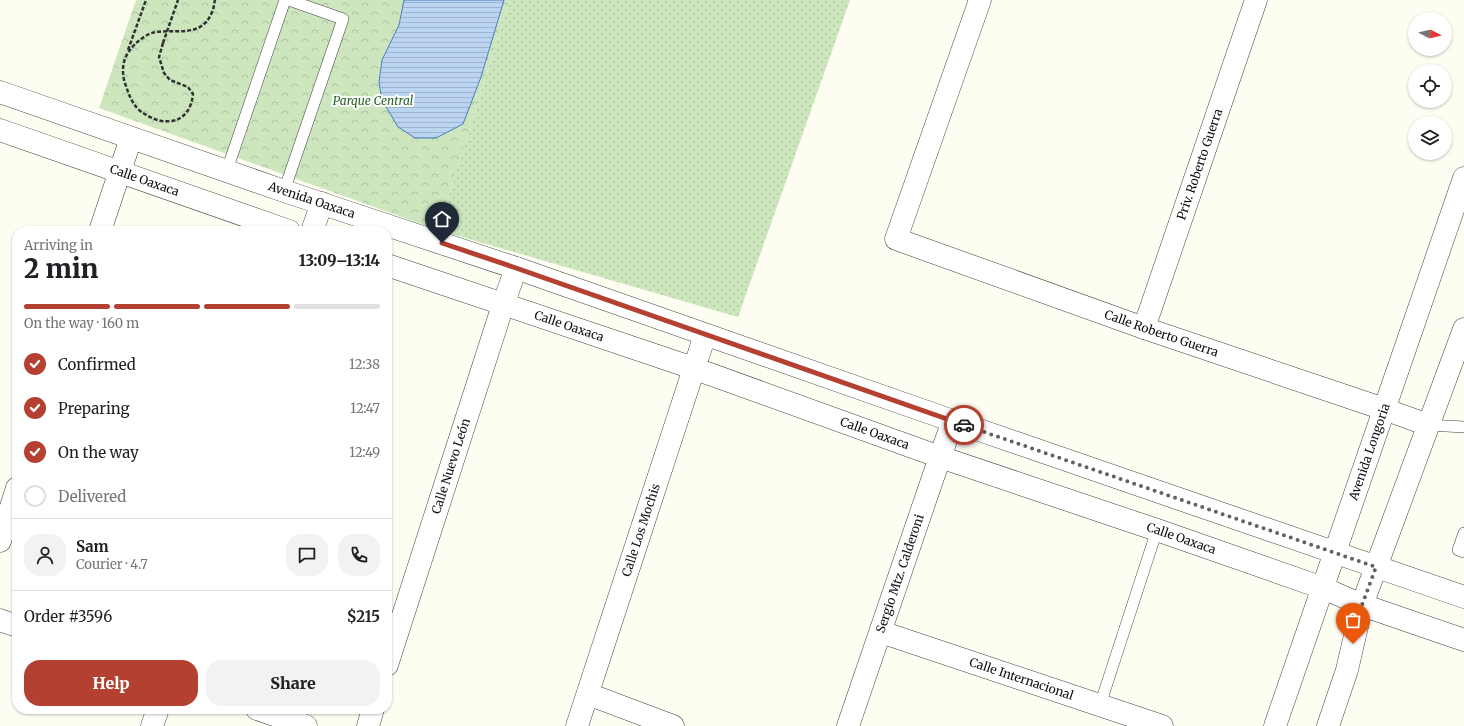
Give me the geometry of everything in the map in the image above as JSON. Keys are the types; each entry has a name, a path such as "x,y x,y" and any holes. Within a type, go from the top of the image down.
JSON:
{"street":[{"name":"Calle Roberto Guerra","path":"980,0 896,239 1144,328 1428,425"},
{"name":"Priv. Roberto Guerra","path":"1144,328 1256,0"},
{"name":"Avenida Oaxaca","path":"0,92 389,226"},
{"name":"Calle Oaxaca","path":"0,130 275,226"},
{"path":"102,226 131,138"},
{"name":"Avenida Longoria","path":"1275,726 1384,409 1458,216 1464,178"},
{"path":"314,226 322,204"},
{"name":"Avenida Oaxaca","path":"392,227 516,268 953,421 1464,597"},
{"name":"Calle Oaxaca","path":"392,267 693,368 940,457 1323,588 1362,605"},
{"name":"Calle Nuevo León","path":"392,649 516,268"},
{"path":"1328,726 1347,670 1362,605 1464,329"},
{"name":"Calle Los Mochis","path":"577,726 693,368 706,335"},
{"name":"Sergio Mtz. Calderoni","path":"848,726 953,421"},
{"path":"0,541 12,504"},
{"path":"1362,605 1464,640"},
{"path":"0,620 12,624"},
{"name":"Calle Internacional","path":"881,632 1162,726"},
{"path":"588,694 672,726"},
{"path":"152,726 156,714"},
{"path":"271,714 306,726"},
{"path":"368,726 372,714"}],"lane":[{"path":"227,170 285,0"},
{"path":"284,191 344,19 289,0"},
{"path":"1428,425 1464,427"},
{"path":"1100,705 1157,530"},
{"path":"1464,533 1458,550 1464,552"}],"path":[{"path":"146,0 128,52 123,70 124,79 130,98 139,110 152,118 164,121 175,121 182,118 192,103 193,94 188,87 170,80 164,73 159,57 178,0"},
{"path":"128,52 141,38 155,32 188,32 195,30 209,19 215,0"}],"green space":[{"name":"Parque Central","path":"136,0 510,0 438,230 99,108"},
{"path":"510,0 850,0 738,317 438,230"}],"water":[{"path":"404,0 504,0 481,77 463,124 436,138 415,138 398,127 382,100 379,82 382,60 399,25"}],"way so far":[{"path":"964,425 1376,567 1362,605 1353,644"}],"route":[{"path":"442,243 964,425"}]}
